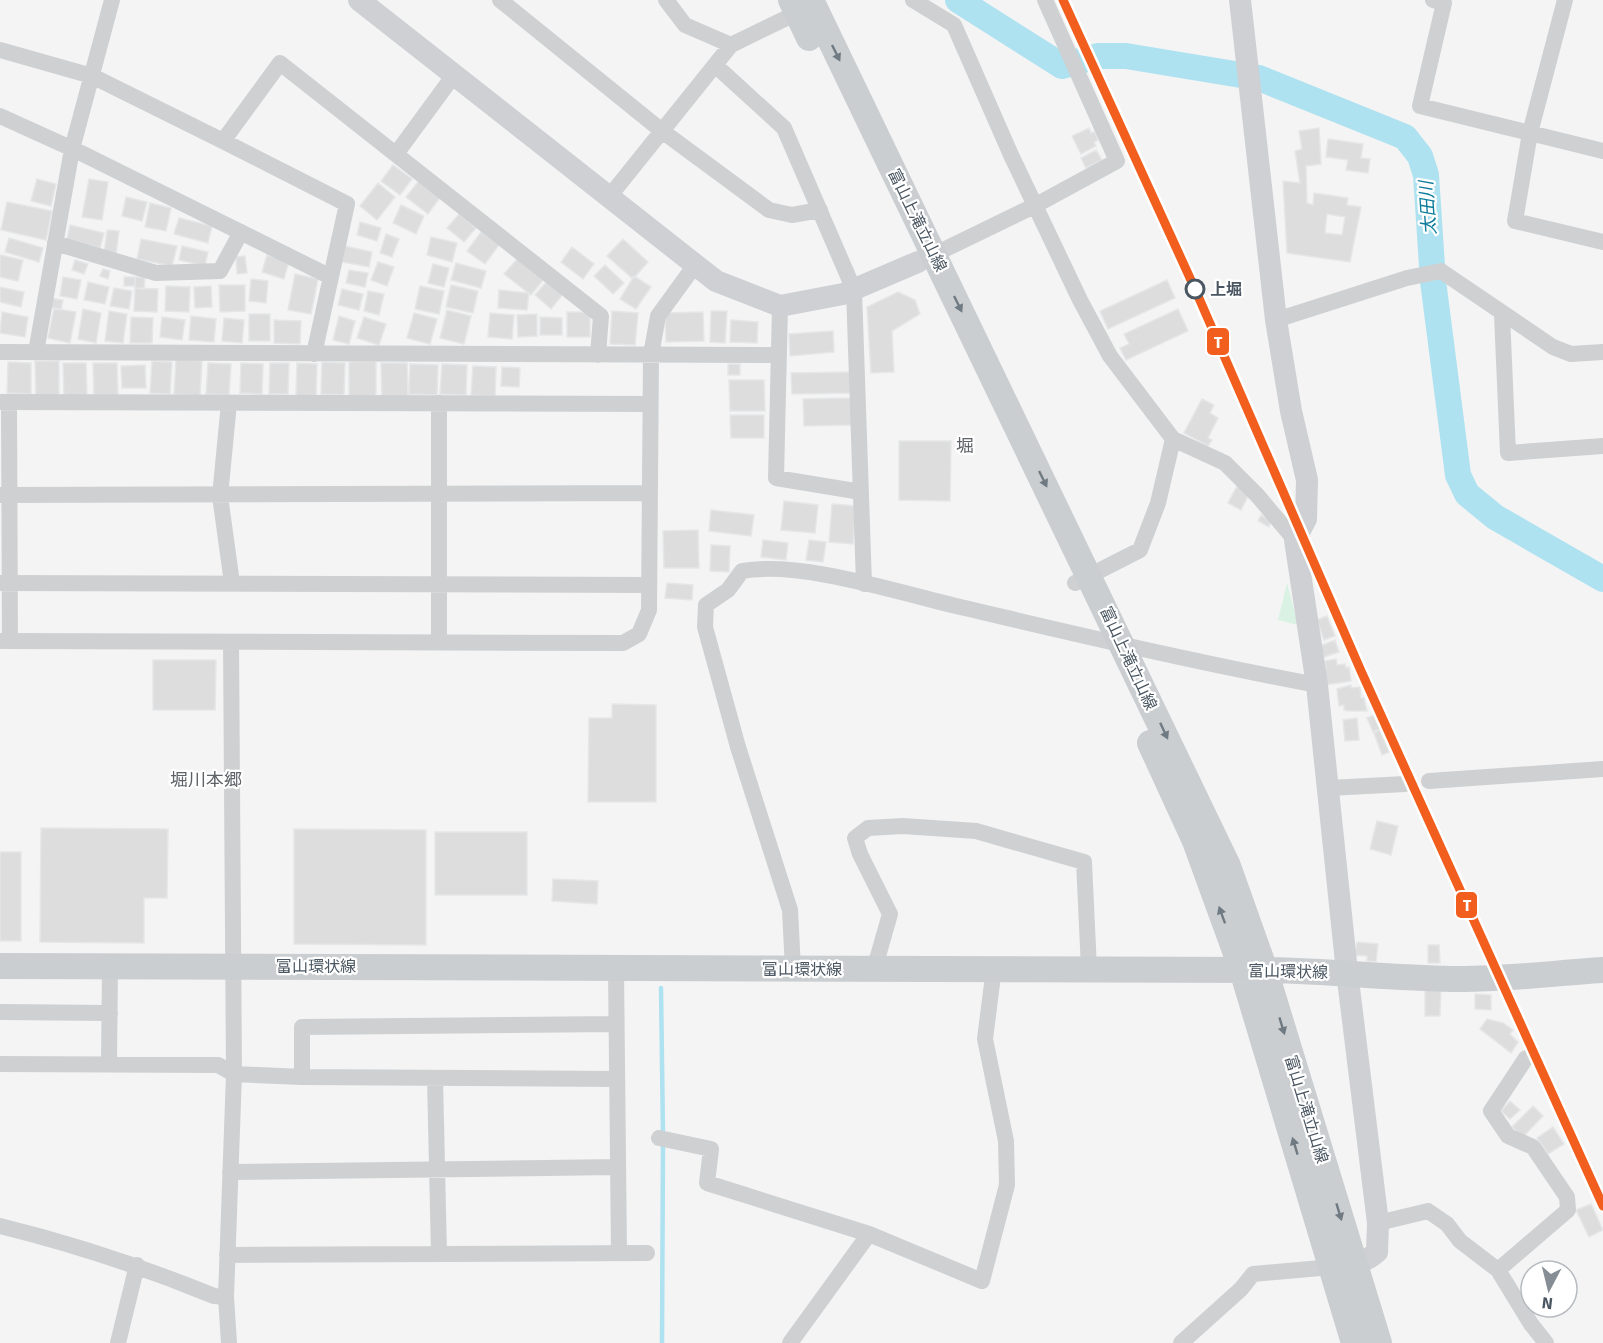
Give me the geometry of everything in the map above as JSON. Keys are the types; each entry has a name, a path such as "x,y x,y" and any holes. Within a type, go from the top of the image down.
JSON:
{"main road":[{"name":"富山上滝立山線","path":"807,4 926,258 1113,643 1196,841 1254,970 1343,1266 1379,1343"},
{"name":"富山環状線","path":"0,966 1254,970 1480,979 1603,970"},
{"name":"富山上滝立山線","path":"1343,1266 1354,1343"}],"street":[{"path":"36,352 72,149 112,0"},
{"path":"359,0 716,281 780,306 854,290 1036,205 1117,161 1045,0"},
{"path":"500,0 662,131 770,210 792,215 820,210"},
{"path":"666,0 685,25 731,45"},
{"path":"912,0 954,26 1011,155 1080,300 1110,356 1173,439 1225,464 1257,495 1294,540 1317,685 1347,972 1378,1223 1377,1252 1370,1259 1343,1266 1253,1274 1241,1289 1181,1343"},
{"path":"1240,0 1276,320 1291,411 1307,480 1306,519 1294,540"},
{"path":"1434,0 1444,3 1420,106 1603,151"},
{"path":"1565,0 1530,133 1515,221 1603,242"},
{"path":"609,197 731,45 807,4"},
{"path":"0,50 92,76 347,204 314,354"},
{"path":"223,141 280,63 601,316 598,355"},
{"path":"715,65 784,128 854,290 864,585"},
{"path":"396,154 454,75"},
{"path":"0,116 72,149 331,277"},
{"path":"55,243 156,273 220,271 241,232"},
{"path":"650,404 5,402 5,641 623,644 639,634 649,610 651,355 658,316 695,265"},
{"path":"1276,320 1407,278 1441,271 1502,315 1562,351 1571,354 1603,352"},
{"path":"780,306 776,478 861,492"},
{"path":"1502,315 1508,453 1603,446"},
{"path":"0,352 779,355"},
{"path":"229,403 220,496 232,583"},
{"path":"439,403 439,642"},
{"path":"1083,579 1140,550 1158,503 1173,439"},
{"path":"5,495 650,493"},
{"path":"793,969 790,910 738,747 705,627 706,605 728,590 742,571 764,567 814,573 1113,643 1317,685"},
{"path":"5,583 649,585"},
{"path":"229,1343 226,1297 234,1074 232,966 234,812 231,642"},
{"path":"1428,781 1603,769"},
{"path":"1329,788 1405,784"},
{"path":"874,970 890,914 860,854 855,838 868,828 903,825 976,831 1084,862 1089,969"},
{"path":"108,1064 110,966"},
{"path":"616,968 619,1253"},
{"path":"659,1138 711,1149 707,1183 869,1234 982,1281 1007,1185 1006,1141 985,1039 994,968"},
{"path":"0,1012 110,1013"},
{"path":"302,1077 302,1027 616,1024"},
{"path":"1498,1270 1568,1210 1567,1197 1533,1147 1508,1136 1491,1111 1526,1058"},
{"path":"0,1064 218,1065 234,1074 302,1077 617,1079"},
{"path":"435,1078 439,1254"},
{"path":"230,1172 618,1167"},
{"path":"1378,1223 1428,1211 1447,1224 1460,1241 1498,1270 1531,1324 1546,1343"},
{"path":"0,1226 70,1243 137,1265 214,1296 226,1297"},
{"path":"790,1343 869,1234"},
{"path":"227,1256 647,1253"},
{"path":"118,1343 137,1265"}],"green space":[{"path":"1287,583 1298,625 1278,620"}],"building":[{"path":"1089,128 1091,133 1095,132 1098,140 1094,142 1096,146 1081,154 1072,136"},
{"path":"1319,128 1321,164 1306,166 1307,203 1313,205 1314,193 1348,198 1347,205 1361,207 1350,262 1287,253 1283,181 1300,183 1295,151 1302,149 1299,131","holes":["1327,214 1345,217 1342,235 1325,233"]},
{"path":"1328,139 1363,144 1361,158 1370,159 1368,173 1346,170 1348,160 1326,157"},
{"path":"1096,150 1102,160 1086,168 1081,158"},
{"path":"393,165 412,179 400,195 381,181"},
{"path":"421,178 442,195 428,214 406,197"},
{"path":"37,179 56,184 51,206 31,201"},
{"path":"89,179 108,182 102,220 82,217"},
{"path":"378,183 395,197 377,220 360,206"},
{"path":"126,197 147,202 142,221 122,216"},
{"path":"7,202 52,211 46,240 1,230"},
{"path":"150,203 171,208 166,231 145,227"},
{"path":"401,205 424,216 416,234 393,223"},
{"path":"459,214 476,228 464,242 447,228"},
{"path":"179,218 212,226 208,243 174,234"},
{"path":"360,222 381,228 377,241 357,235"},
{"path":"70,225 104,233 100,248 67,239"},
{"path":"107,230 119,231 116,255 104,254"},
{"path":"481,232 499,245 485,264 467,251"},
{"path":"386,234 399,239 392,257 380,253"},
{"path":"431,237 457,243 452,262 427,255"},
{"path":"9,238 43,248 39,262 5,252"},
{"path":"141,239 177,246 172,266 137,259"},
{"path":"623,239 648,262 633,279 607,256"},
{"path":"182,246 208,252 205,266 179,260"},
{"path":"345,246 372,252 369,267 342,262"},
{"path":"572,247 594,264 583,279 561,262"},
{"path":"0,255 23,260 18,281 0,277"},
{"path":"267,255 289,261 284,279 262,272"},
{"path":"245,256 247,273 237,274 236,257"},
{"path":"518,258 544,279 531,295 504,274"},
{"path":"75,260 88,264 84,274 72,270"},
{"path":"378,262 394,267 387,286 371,280"},
{"path":"456,263 486,271 481,288 451,280"},
{"path":"433,264 449,268 444,287 428,283"},
{"path":"605,265 624,283 613,294 594,276"},
{"path":"103,269 110,271 108,279 100,276"},
{"path":"349,270 368,273 365,287 346,283"},
{"path":"295,274 318,279 311,314 288,310"},
{"path":"634,276 651,287 636,309 620,299"},
{"path":"63,277 81,280 77,299 60,296"},
{"path":"124,277 135,277 135,286 124,286"},
{"path":"135,277 145,277 144,289 135,288"},
{"path":"251,279 268,281 266,303 249,301"},
{"path":"1167,280 1175,298 1108,329 1100,311"},
{"path":"547,281 563,294 551,309 535,295"},
{"path":"88,282 109,287 105,304 84,300"},
{"path":"219,285 245,285 245,311 220,312"},
{"path":"451,285 478,291 473,313 446,307"},
{"path":"166,286 190,287 189,312 165,311"},
{"path":"211,286 212,307 195,308 194,287"},
{"path":"420,286 444,291 439,314 415,309"},
{"path":"0,287 24,292 21,307 0,302"},
{"path":"114,288 132,291 129,309 110,306"},
{"path":"135,288 158,289 157,312 134,311"},
{"path":"342,289 363,294 359,310 338,305"},
{"path":"499,290 529,293 527,310 498,308"},
{"path":"368,291 384,294 379,315 364,311"},
{"path":"898,292 915,300 920,314 892,331 894,372 871,373 867,307"},
{"path":"50,298 63,300 61,310 48,307"},
{"path":"54,308 76,312 70,343 48,338"},
{"path":"83,309 101,313 96,343 78,339"},
{"path":"1178,309 1188,331 1126,360 1120,348 1129,344 1124,334"},
{"path":"447,310 471,316 464,344 440,338"},
{"path":"109,311 127,314 123,343 105,341"},
{"path":"612,311 638,313 635,345 610,344"},
{"path":"711,311 727,311 725,343 710,342"},
{"path":"2,312 28,317 25,337 0,333"},
{"path":"567,312 590,312 590,337 567,337"},
{"path":"703,312 704,341 666,342 665,313"},
{"path":"414,313 437,319 430,344 407,338"},
{"path":"490,313 514,315 512,339 488,337"},
{"path":"249,314 270,314 270,341 249,341"},
{"path":"537,314 537,336 518,337 517,315"},
{"path":"191,316 216,319 214,342 189,340"},
{"path":"339,316 355,321 349,344 333,340"},
{"path":"131,317 153,318 152,343 130,343"},
{"path":"162,317 185,320 182,340 160,337"},
{"path":"364,317 386,324 379,345 357,338"},
{"path":"540,317 562,318 562,335 540,335"},
{"path":"224,318 244,320 242,343 222,341"},
{"path":"274,320 301,321 300,344 274,343"},
{"path":"731,320 758,322 757,343 730,342"},
{"path":"833,331 834,352 790,356 789,334"},
{"path":"176,359 202,361 200,396 174,394"},
{"path":"35,361 59,361 59,398 36,399"},
{"path":"152,361 172,362 170,394 150,393"},
{"path":"376,361 376,397 349,397 349,362"},
{"path":"8,362 31,363 31,394 7,393"},
{"path":"322,362 345,363 344,395 321,394"},
{"path":"63,363 86,363 87,396 64,396"},
{"path":"93,363 117,363 118,396 94,396"},
{"path":"208,363 231,364 229,395 206,394"},
{"path":"241,363 263,364 262,394 240,393"},
{"path":"270,363 289,363 288,394 269,394"},
{"path":"297,363 317,364 316,396 296,396"},
{"path":"381,363 407,363 408,397 382,397"},
{"path":"410,364 438,365 437,395 409,394"},
{"path":"442,364 467,365 466,395 440,394"},
{"path":"728,364 740,364 740,375 728,375"},
{"path":"145,365 146,388 122,388 121,366"},
{"path":"473,366 496,367 495,396 471,395"},
{"path":"502,367 520,368 519,387 501,386"},
{"path":"850,372 851,393 792,394 791,373"},
{"path":"729,380 764,380 765,411 730,411"},
{"path":"851,398 852,425 804,426 803,399"},
{"path":"1202,399 1214,405 1210,413 1218,418 1208,438 1212,440 1208,446 1184,433"},
{"path":"730,415 764,415 764,438 731,438"},
{"path":"899,441 951,441 950,501 899,500"},
{"path":"1237,486 1250,492 1241,510 1228,503"},
{"path":"784,501 818,505 815,533 781,530"},
{"path":"832,504 856,506 853,544 829,542"},
{"path":"711,510 754,515 751,536 709,531"},
{"path":"1261,515 1271,521 1269,527 1258,521"},
{"path":"698,530 699,568 664,568 663,531"},
{"path":"763,540 788,543 786,560 761,557"},
{"path":"809,540 826,542 823,562 806,560"},
{"path":"711,545 730,546 729,572 710,571"},
{"path":"667,583 693,585 692,600 665,598"},
{"path":"1327,616 1335,636 1324,640 1317,620"},
{"path":"1335,640 1339,652 1324,657 1320,646"},
{"path":"1336,659 1337,665 1345,664 1346,668 1349,667 1351,681 1325,685 1323,670 1326,669 1325,661"},
{"path":"153,660 216,660 215,710 153,710"},
{"path":"1351,685 1351,688 1360,687 1361,698 1364,698 1367,711 1348,711 1344,710 1344,705 1339,706 1337,689"},
{"path":"612,704 656,705 656,802 588,802 589,718 612,718"},
{"path":"1374,715 1380,729 1373,732 1367,718"},
{"path":"1357,718 1359,740 1345,741 1343,720"},
{"path":"1380,730 1389,752 1382,755 1374,733"},
{"path":"1377,821 1398,826 1391,855 1370,849"},
{"path":"41,828 168,829 167,898 144,898 144,943 40,942"},
{"path":"294,829 426,830 426,945 294,944"},
{"path":"435,832 527,832 527,895 435,895"},
{"path":"0,852 21,852 21,941 0,941"},
{"path":"553,879 598,881 597,904 552,901"},
{"path":"1357,942 1378,944 1376,962 1367,961 1367,956 1355,955"},
{"path":"1428,945 1439,945 1440,963 1428,963"},
{"path":"1425,986 1441,986 1440,1016 1425,1016"},
{"path":"1475,994 1491,995 1491,1010 1475,1009"},
{"path":"1487,1019 1503,1023 1513,1030 1510,1034 1518,1042 1511,1053 1480,1029"},
{"path":"1510,1101 1520,1110 1510,1119 1501,1111"},
{"path":"1533,1106 1543,1116 1523,1137 1512,1127"},
{"path":"1553,1127 1564,1144 1548,1154 1537,1138"},
{"path":"1591,1204 1603,1230 1589,1237 1576,1210"}],"waterway":[{"name":"太田川","path":"958,0 1062,66 1098,56 1126,56 1259,78 1405,137 1420,156 1426,175 1433,281 1458,475 1467,494 1495,517 1603,579"},
{"path":"661,988 663,1135"},
{"path":"662,1343 663,1143"}],"transit line":[{"name":"T","path":"1063,0 1195,289 1361,671 1603,1206"}],"place":[{"name":"上堀","path":"1195,289"}],"district":[{"name":"堀","path":"965,446"},
{"name":"堀川本郷","path":"206,780"}]}
